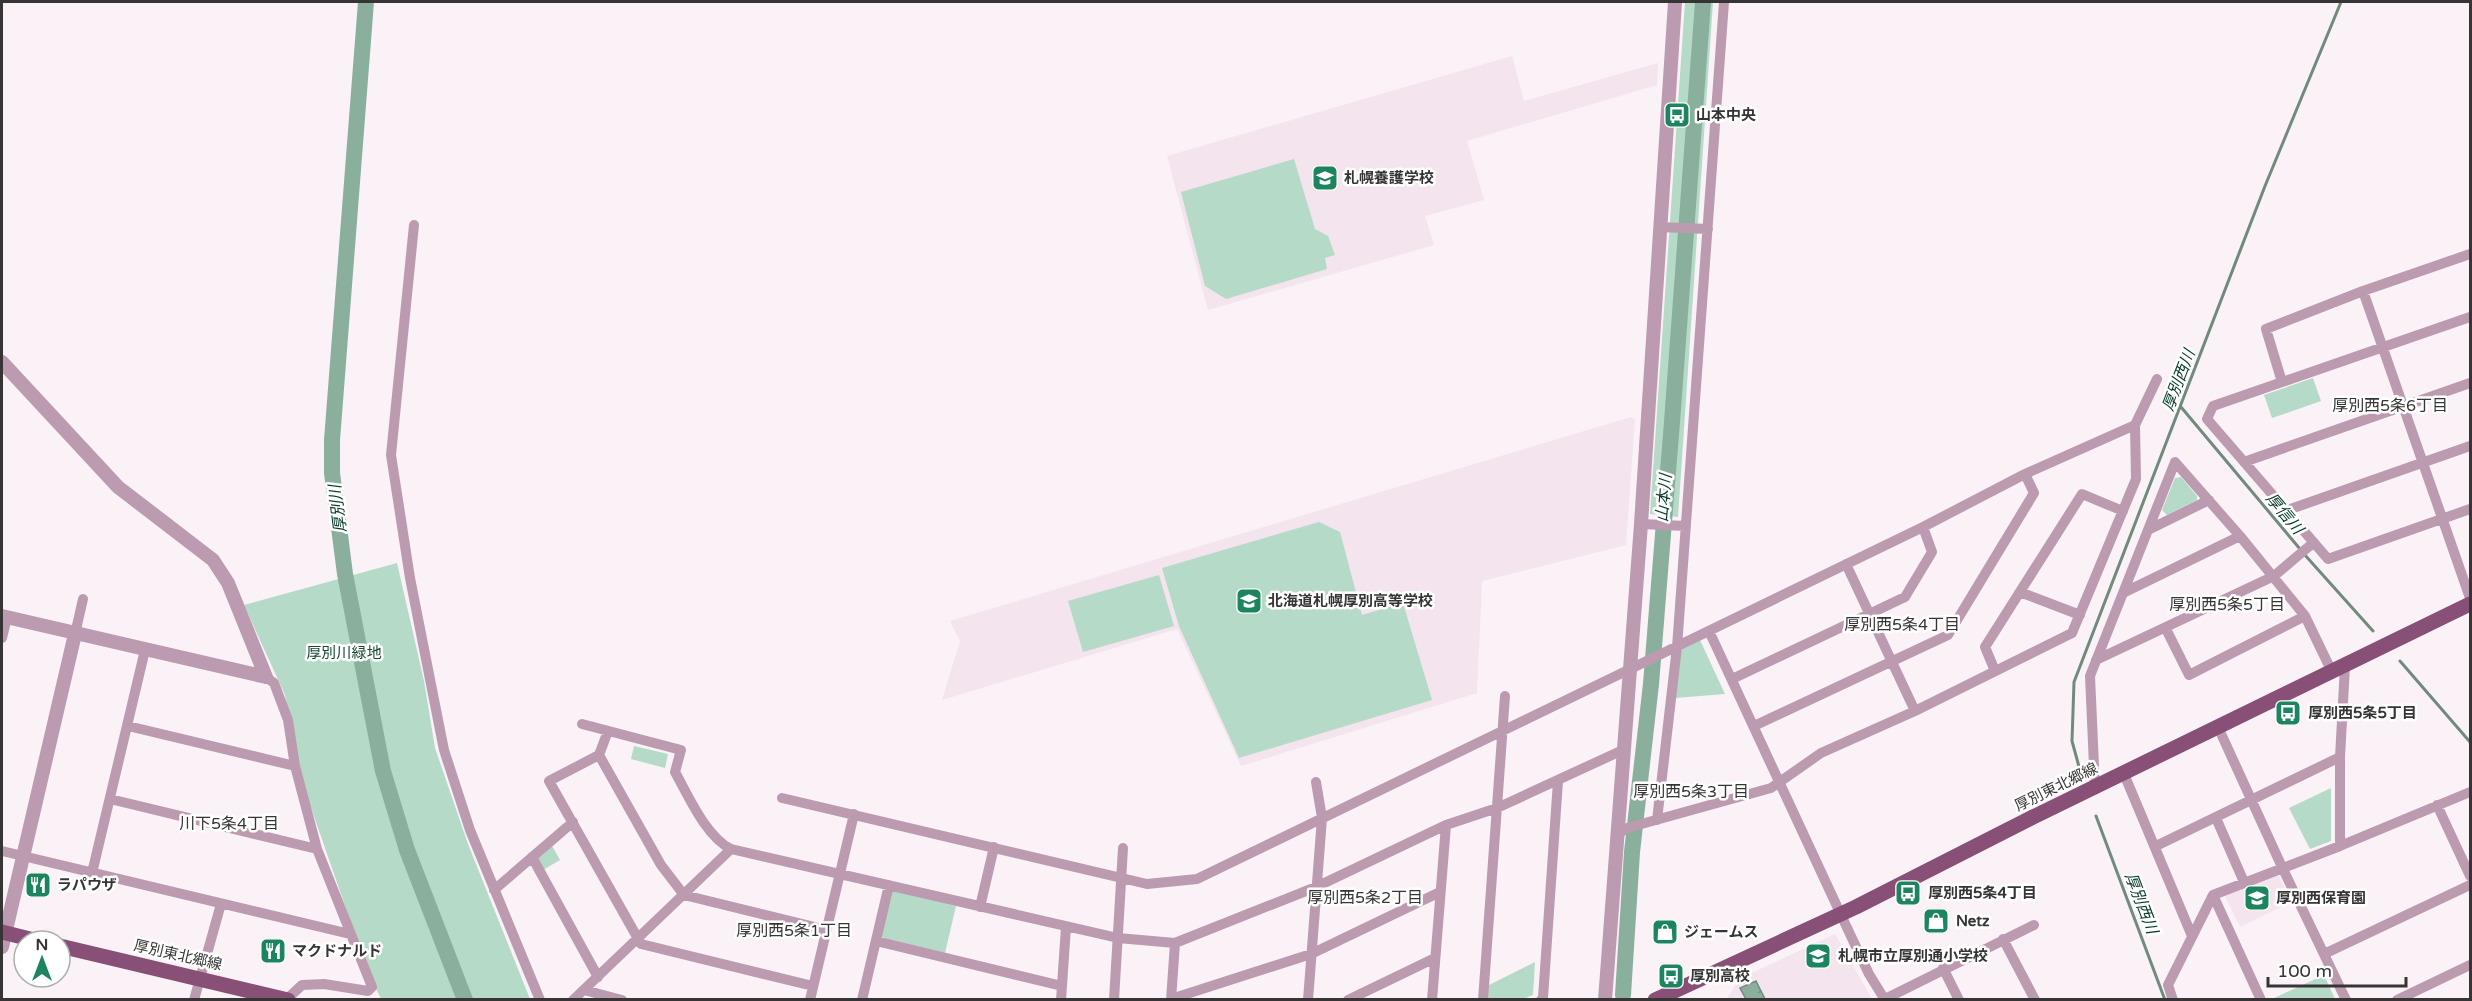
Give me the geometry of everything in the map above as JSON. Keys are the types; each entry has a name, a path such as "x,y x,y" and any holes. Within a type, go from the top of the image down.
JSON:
{"main road":[{"name":"厚別東北郷線","path":"1655,999 1840,914 2470,604"},
{"name":"厚別東北郷線","path":"72,949 287,999"}],"street":[{"path":"1605,999 1623,831 1630,668 1675,2"},
{"path":"1651,821 1674,648 1681,526 1724,2"},
{"path":"414,225 391,455 410,578 444,750 470,830 540,999"},
{"path":"1659,226 1704,229"},
{"path":"2282,382 2266,329 2363,291 2470,254"},
{"path":"2363,291 2470,598"},
{"path":"2470,317 2213,406 2207,419 2285,511 2310,546 2328,559 2470,509"},
{"path":"2,362 118,487 217,565 228,584 266,677"},
{"path":"1623,831 1771,788 1821,753 1915,711 2072,633 2136,479 2135,425 2157,379"},
{"path":"2244,462 2470,383"},
{"path":"782,798 1147,884 1197,879 1923,527 2025,474 2135,425"},
{"path":"2285,511 2470,446"},
{"path":"2095,788 2090,676 2175,462 2241,536 2306,616 2339,669 2340,846"},
{"path":"1754,726 1948,635 2034,493 2025,474"},
{"path":"1995,671 1985,646 2082,494 2123,511"},
{"path":"2148,530 2209,500"},
{"path":"1641,524 1681,526"},
{"path":"1732,679 1905,597 1932,552 1923,527"},
{"path":"2123,593 2241,536"},
{"path":"2096,660 2274,576 2310,546"},
{"path":"1846,564 1915,711"},
{"path":"2020,592 2080,615"},
{"path":"3,937 83,600"},
{"path":"2166,628 2189,675 2306,616"},
{"path":"2,638 4,617 266,677 274,683 288,720 295,766 317,849 372,987 368,991 324,984 302,985 287,999"},
{"path":"1709,631 1781,782 1840,914 1869,974 1885,999 1943,968 2034,925"},
{"path":"92,873 145,650"},
{"path":"1484,999 1505,696"},
{"path":"582,724 681,750 675,772 700,817 721,844 730,849 1118,938 1175,943 1316,887 1446,825 1497,808 1625,749"},
{"path":"128,726 295,766"},
{"path":"2218,727 2346,999"},
{"path":"608,731 599,755 549,781 641,944 813,986"},
{"path":"599,755 661,865 684,895 827,930"},
{"path":"2156,846 2340,757"},
{"path":"2124,774 2192,936"},
{"path":"1541,999 1543,998 1558,781"},
{"path":"1308,999 1322,818 1316,782"},
{"path":"2174,999 2168,985 2213,895 2470,792"},
{"path":"110,799 317,849"},
{"path":"2437,805 2470,876"},
{"path":"810,999 854,814"},
{"path":"2216,818 2244,882"},
{"path":"494,890 573,822"},
{"path":"1432,999 1446,825"},
{"path":"980,907 994,847"},
{"path":"1114,999 1123,848"},
{"path":"573,999 730,849"},
{"path":"2,851 350,934"},
{"path":"532,857 598,977"},
{"path":"866,999 889,885"},
{"path":"2324,954 2470,885"},
{"path":"1175,943 1171,999 1311,954 1440,892"},
{"path":"2213,895 2261,999"},
{"path":"194,999 221,904"},
{"path":"1061,999 1066,927"},
{"path":"2003,939 2035,999"},
{"path":"876,941 1062,986"},
{"path":"1348,999 1435,958"},
{"path":"2397,999 2470,964"},
{"path":"1943,968 1959,999"},
{"path":"584,990 622,999"}],"shaded area":[{"name":"札幌養護学校","path":"1512,56 1524,101 1658,63 1657,85 1467,141 1484,200 1425,216 1434,245 1208,310 1167,156"},
{"name":"北海道札幌厚別高等学校","path":"1631,417 1635,419 1626,545 1482,581 1477,693 1241,766 1177,629 942,700 960,641 950,621"},
{"name":"厚別西保育園","path":"2278,874 2291,902 2240,927 2224,894"},
{"name":"札幌市立厚別通小学校","path":"1835,934 1872,999 1726,1000 1739,979"}],"green space":[{"path":"1685,2 1713,2 1678,517 1650,514"},
{"path":"1294,159 1315,229 1328,236 1335,255 1325,258 1327,269 1226,299 1205,286 1181,192"},
{"path":"2313,378 2321,401 2272,418 2264,395"},
{"path":"2181,477 2197,496 2197,500 2167,515 2162,510 2175,478"},
{"path":"1319,522 1340,532 1362,615 1403,603 1432,700 1239,758 1179,626 1162,568"},
{"name":"厚別川緑地","path":"397,563 424,681 435,748 468,844 530,999 381,999 368,972 300,776 285,695 244,605"},
{"path":"1159,575 1174,626 1083,652 1068,601"},
{"path":"1700,640 1725,694 1675,698 1679,651"},
{"path":"634,746 668,754 665,768 631,759"},
{"path":"2331,788 2331,841 2310,849 2289,808"},
{"path":"551,844 560,860 543,870 537,859"},
{"path":"891,890 956,906 945,953 880,937"},
{"path":"1535,962 1533,995 1523,999 1486,1000 1487,986"},
{"path":"2324,975 2335,999 2272,999"}],"water":[{"path":"1756,981 1765,999 1746,999 1740,988"}],"waterway":[{"name":"厚別川","path":"366,2 332,440 332,473 345,574 383,771 407,850 465,1000"},
{"name":"山本川","path":"1623,995 1632,852 1651,684 1703,2"},
{"name":"厚別西川","path":"2081,774 2072,741 2074,682 2265,186 2341,2"},
{"name":"厚信川","path":"2181,407 2300,549"},
{"name":"厚信川","path":"2304,554 2373,631"},
{"name":"厚信川","path":"2400,661 2470,742"},
{"name":"厚別西川","path":"2096,816 2165,1000"}],"place":[{"name":"山本中央","path":"1677,115"},
{"name":"札幌養護学校","path":"1325,178"},
{"name":"北海道札幌厚別高等学校","path":"1249,601"},
{"name":"厚別西5条5丁目","path":"2288,713"},
{"name":"ラパウザ","path":"38,885"},
{"name":"厚別西5条4丁目","path":"1908,893"},
{"name":"厚別西保育園","path":"2257,898"},
{"name":"Netz","path":"1936,921"},
{"name":"ジェームス","path":"1665,932"},
{"name":"マクドナルド","path":"273,951"},
{"name":"札幌市立厚別通小学校","path":"1818,956"},
{"name":"厚別高校","path":"1671,976"}],"district":[{"name":"厚別西5条6丁目","path":"2390,405"},
{"name":"厚別西5条5丁目","path":"2227,604"},
{"name":"厚別西5条4丁目","path":"1902,624"},
{"name":"厚別西5条3丁目","path":"1691,791"},
{"name":"川下5条4丁目","path":"229,823"},
{"name":"厚別西5条2丁目","path":"1365,897"},
{"name":"厚別西5条1丁目","path":"794,930"}]}
